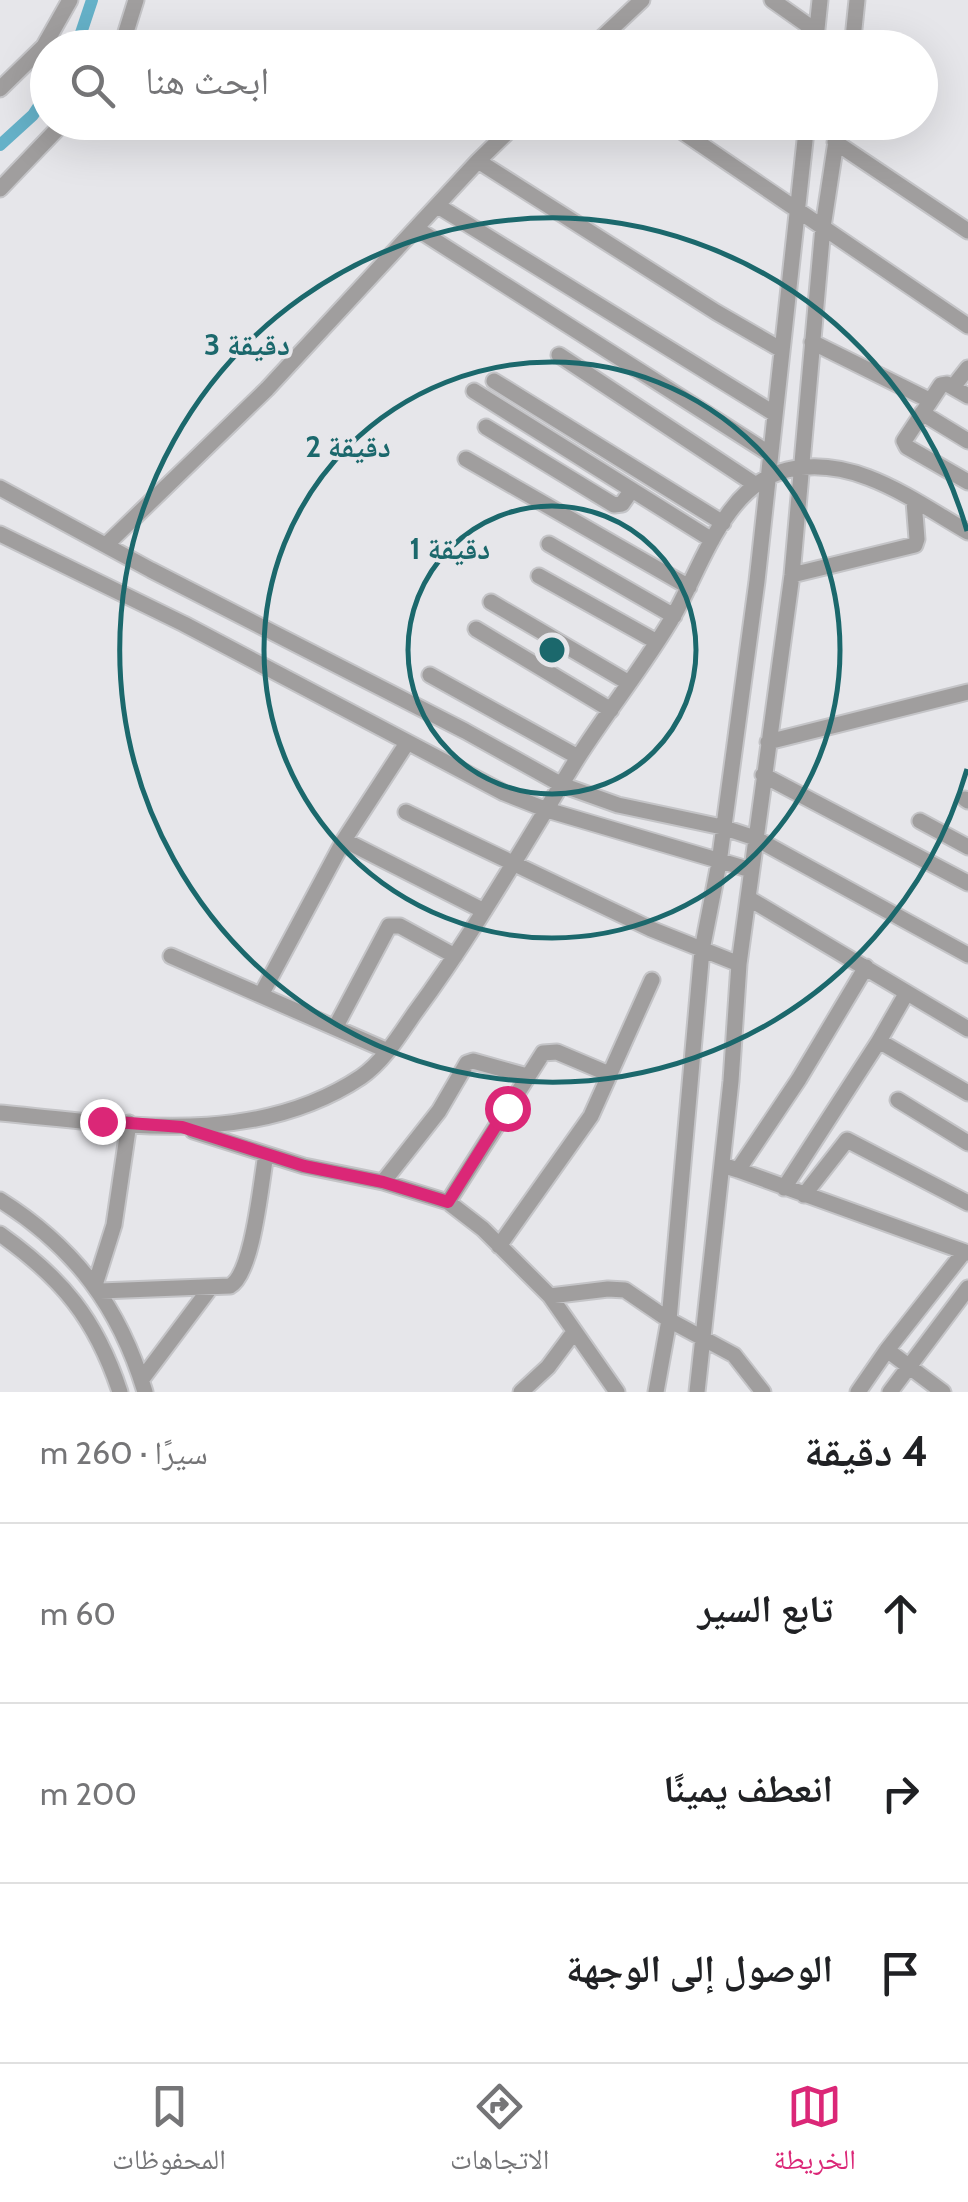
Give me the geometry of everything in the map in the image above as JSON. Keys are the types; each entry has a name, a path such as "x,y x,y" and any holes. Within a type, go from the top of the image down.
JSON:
{"street":[{"path":"53,30 70,0"},
{"path":"126,30 136,0"},
{"path":"610,30 642,0"},
{"path":"772,0 806,30"},
{"path":"817,30 820,0"},
{"path":"854,30 856,0"},
{"path":"0,89 30,60"},
{"path":"0,190 47,140"},
{"path":"106,545 267,389 500,140"},
{"path":"694,140 968,326"},
{"path":"656,1392 669,1320 702,950 719,863 805,140"},
{"path":"697,1392 702,1336 730,1167 739,964 792,575 814,314 835,142 968,231"},
{"path":"478,161 780,349"},
{"path":"438,206 774,414"},
{"path":"417,229 770,454"},
{"path":"786,310 814,314"},
{"path":"812,342 926,407 968,441"},
{"path":"560,356 763,481"},
{"path":"968,368 961,391 941,386 904,444 968,482"},
{"path":"494,381 723,524"},
{"path":"474,391 712,540"},
{"path":"486,426 614,505 620,506 631,491"},
{"path":"466,459 689,586"},
{"path":"0,1113 182,1127 222,1126 264,1120 301,1107 360,1077 388,1051 455,956 578,758 674,616 712,540 763,481 800,468 856,472 968,532"},
{"path":"0,488 466,731 562,786 643,812 755,838 968,955"},
{"path":"792,575 915,544 918,540 914,501"},
{"path":"0,534 184,624 504,792 547,810 751,870"},
{"path":"549,544 674,616"},
{"path":"539,576 656,642"},
{"path":"491,602 629,683"},
{"path":"476,629 611,710"},
{"path":"430,675 538,732 578,758"},
{"path":"768,742 968,692"},
{"path":"261,995 344,840 406,743"},
{"path":"763,774 968,883"},
{"path":"406,812 513,865 739,964"},
{"path":"920,821 968,847"},
{"path":"344,840 484,911"},
{"path":"748,898 968,1028"},
{"path":"336,1026 389,926 400,926 455,956"},
{"path":"171,956 388,1051"},
{"path":"730,1167 799,1080 866,967"},
{"path":"499,1246 585,1126 652,980"},
{"path":"784,1188 906,994"},
{"path":"879,1041 968,1093"},
{"path":"448,1202 538,1059 550,1050 609,1074"},
{"path":"383,1182 439,1112 467,1063 526,1076"},
{"path":"898,1100 968,1143"},
{"path":"98,1288 114,1225 129,1123"},
{"path":"182,1127 266,1154 448,1202 550,1296 617,1392"},
{"path":"804,1195 847,1140 968,1203"},
{"path":"98,1288 230,1286 241,1277 266,1154"},
{"path":"730,1167 966,1253 858,1392"},
{"path":"0,1200 40,1228 98,1288 115,1314 144,1386"},
{"path":"0,1234 52,1274 72,1296 104,1347 120,1392"},
{"path":"144,1386 210,1287"},
{"path":"550,1296 608,1288 625,1290 669,1320 734,1355 763,1392"},
{"path":"890,1392 968,1288"},
{"path":"520,1392 548,1367 574,1332"},
{"path":"887,1350 943,1392"}],"waterway":[{"path":"82,30 92,0"},
{"path":"0,145 30,118"}],"route":[{"path":"102,1121 182,1127 304,1166 383,1182 448,1202 507,1108"}]}
